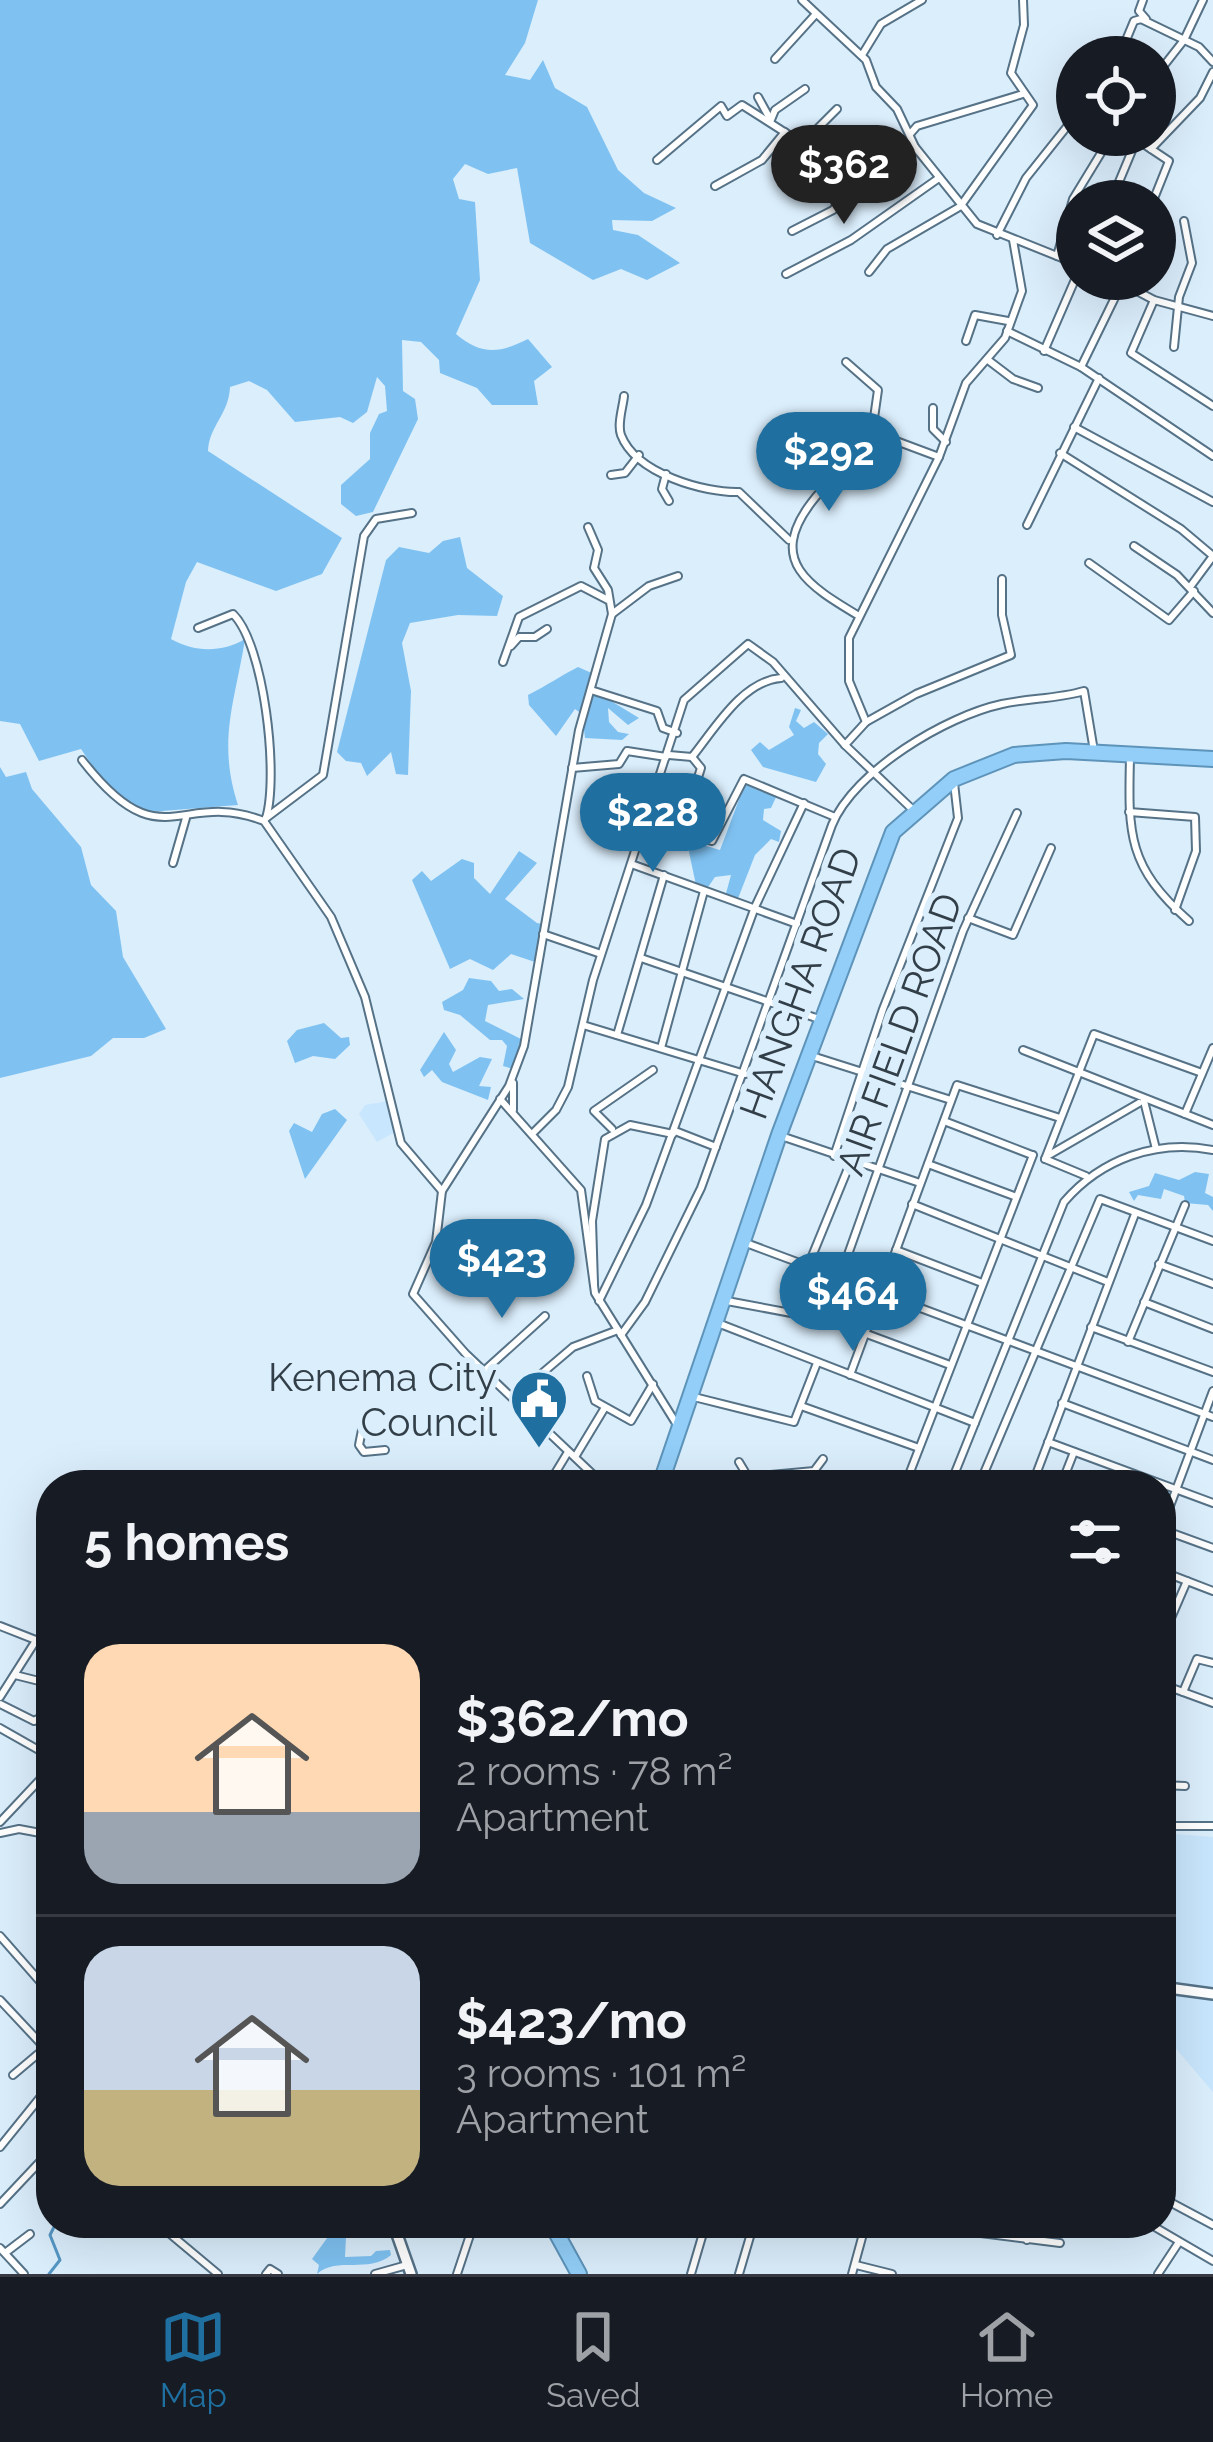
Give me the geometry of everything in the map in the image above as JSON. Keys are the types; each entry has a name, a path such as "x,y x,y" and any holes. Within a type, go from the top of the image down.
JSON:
{"highway":[{"name":"HANGHA ROAD","path":"666,1470 821,1019 887,844 912,809 954,779 1013,755 1094,752 1213,759"},
{"path":"559,2238 579,2274"}],"street":[{"path":"802,0 862,56 915,147 961,206 997,235 1056,256"},
{"path":"862,56 875,29 922,0"},
{"path":"869,272 887,249 961,206 1032,107 1010,65 1022,37 1024,0"},
{"path":"1143,0 1139,11 1145,19 1213,62"},
{"path":"1176,50 1203,0"},
{"path":"775,59 815,15"},
{"path":"1128,36 1134,21 1145,19"},
{"path":"1176,123 1200,98 1213,72"},
{"path":"771,121 805,89"},
{"path":"910,134 917,126 1025,93"},
{"path":"758,97 771,121"},
{"path":"657,160 721,106 722,116 742,105 858,179"},
{"path":"803,143 837,109"},
{"path":"715,186 762,160 785,132"},
{"path":"997,235 1026,178 1056,140"},
{"path":"792,231 833,210 858,179 915,147"},
{"path":"786,274 839,247 939,178"},
{"path":"1174,347 1177,307 1192,262 1184,220"},
{"path":"866,722 848,673 848,644 946,442 966,382 1007,331 1022,284 1012,240"},
{"path":"1044,351 1066,300"},
{"path":"1082,368 1111,300"},
{"path":"1213,316 1154,300 1131,352 1213,406"},
{"path":"966,341 972,316 1010,321"},
{"path":"1007,331 1082,368 1213,456"},
{"path":"988,360 1012,379 1037,388"},
{"path":"846,362 878,390 872,432 939,457"},
{"path":"1027,526 1099,379"},
{"path":"624,396 621,436 639,454 666,474 712,494 739,492 789,540 800,570 859,616"},
{"path":"933,408 933,430 946,442"},
{"path":"1073,427 1213,502"},
{"path":"1060,453 1181,529 1213,556 1168,620 1089,563"},
{"path":"611,475 625,473 639,454"},
{"path":"789,540 826,484 855,470"},
{"path":"666,474 662,489 669,501"},
{"path":"82,760 101,786 141,815 223,814 265,820 323,775 364,536 376,519 412,513"},
{"path":"513,1110 513,1078 530,1011 583,710 594,691 612,614 594,568 598,550 588,527"},
{"path":"1134,545 1212,610"},
{"path":"612,614 649,586 678,576"},
{"path":"845,745 866,722 916,694 1011,656 1002,615 1002,578"},
{"path":"503,662 519,617 568,590 590,587 608,600"},
{"path":"198,628 216,625 229,614 236,616 258,669 272,754 265,820 331,916 365,997 400,1143 442,1190"},
{"path":"508,649 519,637 535,637 547,629"},
{"path":"532,1133 556,1110 568,1087 602,955 689,693 746,645 769,659 845,745 912,809"},
{"path":"692,757 731,709 770,679 784,678"},
{"path":"594,691 657,711 663,728 677,733"},
{"path":"513,1398 573,1347 619,1333 641,1309 717,1147 835,817 875,773 934,730 973,712 1081,691 1088,695 1094,752"},
{"path":"572,768 619,764 627,751 692,757 701,768 680,834"},
{"path":"1130,755 1128,812 1134,852 1174,910 1189,920"},
{"path":"644,827 656,824 680,834 715,838 743,779 835,817"},
{"path":"834,1156 958,818 954,779"},
{"path":"599,1300 675,1133 755,907 804,803"},
{"path":"1128,812 1195,817 1196,850 1174,910"},
{"name":"AIR FIELD ROAD","path":"840,1277 968,918 1017,813"},
{"path":"173,863 186,818"},
{"path":"968,918 1013,935 1051,848"},
{"path":"634,865 797,924"},
{"path":"617,1035 664,875"},
{"path":"662,1048 704,891"},
{"path":"543,934 602,955"},
{"path":"641,958 821,1019"},
{"path":"583,1025 745,1073"},
{"path":"1047,1157 1095,1034 1202,1073"},
{"path":"1186,1114 1213,1048"},
{"path":"1023,1051 1213,1125"},
{"path":"810,1055 951,1100"},
{"path":"613,1130 594,1111 653,1070"},
{"path":"513,1078 442,1190 438,1232 413,1287 416,1301 588,1470"},
{"path":"850,1375 961,1083 1060,1118"},
{"path":"500,1100 577,1184 590,1209"},
{"path":"1142,1101 1156,1149"},
{"path":"1047,1157 1142,1101"},
{"path":"944,1120 1086,1176"},
{"path":"680,1429 593,1288 590,1209 602,1147 613,1130 639,1126 717,1147"},
{"path":"779,1135 920,1183"},
{"path":"956,1470 1060,1208 1086,1176 1156,1149 1213,1150"},
{"path":"911,1470 1033,1155"},
{"path":"808,1266 851,1161"},
{"path":"927,1164 1014,1196"},
{"path":"989,1470 1100,1199 1213,1241"},
{"path":"912,1204 998,1243 1108,1282"},
{"path":"1129,1342 1185,1205"},
{"path":"1038,1470 1135,1214"},
{"path":"743,1242 1209,1416"},
{"path":"896,1250 983,1283"},
{"path":"1160,1264 1213,1284"},
{"path":"723,1300 865,1330 951,1365"},
{"path":"1144,1302 1213,1329"},
{"path":"484,1371 545,1316"},
{"path":"716,1322 975,1423"},
{"path":"1090,1327 1213,1372"},
{"path":"690,1396 792,1422 817,1364"},
{"path":"587,1376 592,1397 604,1409 635,1420 653,1384"},
{"path":"1213,1391 1209,1416 1176,1490 1213,1503"},
{"path":"1062,1403 1213,1460"},
{"path":"801,1406 919,1448"},
{"path":"668,1407 685,1413"},
{"path":"560,1470 604,1409"},
{"path":"365,1415 359,1445 364,1452 385,1450"},
{"path":"1048,1442 1123,1470"},
{"path":"1067,1470 1075,1452"},
{"path":"815,1470 823,1459"},
{"path":"739,1462 744,1470"},
{"path":"1176,1534 1213,1548"},
{"path":"1176,1577 1213,1591"},
{"path":"1176,1606 1187,1581"},
{"path":"0,1626 34,1642 0,1701 36,1719"},
{"path":"1183,1692 1197,1659 1213,1663"},
{"path":"15,1675 36,1680"},
{"path":"1176,1689 1213,1703"},
{"path":"0,1728 36,1748"},
{"path":"0,1822 36,1784"},
{"path":"1176,1786 1186,1786"},
{"path":"1176,1826 1213,1826"},
{"path":"0,1833 36,1832"},
{"path":"0,1936 36,1977"},
{"path":"1176,1989 1213,1994"},
{"path":"0,2000 36,2034"},
{"path":"13,2075 36,2056"},
{"path":"0,2147 36,2101"},
{"path":"0,2204 36,2166"},
{"path":"1176,2204 1213,2225"},
{"path":"24,2274 2,2251 29,2234"},
{"path":"175,2238 218,2274"},
{"path":"375,2274 409,2269 397,2238"},
{"path":"457,2274 469,2238"},
{"path":"691,2274 702,2238"},
{"path":"740,2274 750,2238"},
{"path":"862,2238 854,2270 892,2274"},
{"path":"1012,2238 1060,2242"},
{"path":"1175,2238 1213,2261"},
{"path":"1158,2274 1180,2241"},
{"path":"266,2274 270,2269 278,2274"}],"shaded area":[{"path":"0,0 538,0 525,43 505,75 530,80 543,60 555,88 587,107 618,170 644,193 676,208 652,221 612,220 613,230 638,235 680,263 647,280 621,269 593,280 530,243 517,168 488,174 465,164 453,179 459,199 475,202 480,280 456,334 491,350 528,339 552,367 534,381 538,405 492,405 477,388 440,373 439,360 421,342 402,340 403,391 415,399 418,419 373,512 356,516 341,504 341,485 370,459 370,433 379,414 387,411 385,386 377,377 367,412 353,423 340,417 295,422 267,390 249,381 230,387 208,451 342,538 322,574 276,591 197,562 186,582 171,639 208,649 245,639 228,741 238,805 149,812 112,795 81,749 39,761 20,724 0,721"},
{"path":"460,537 467,568 503,596 497,616 458,615 410,623 402,643 411,691 408,775 396,774 391,752 367,776 361,763 346,761 337,752 386,560 399,547 429,553 443,541"},
{"path":"578,667 594,674 593,690 639,718 628,725 608,708 609,722 618,732 629,734 622,740 585,738 582,714 575,709 556,736 529,705 528,695"},
{"path":"795,708 801,710 796,721 804,728 814,722 828,734 819,743 818,754 826,764 816,782 763,767 751,750 760,742 769,750 794,735 789,727"},
{"path":"0,767 6,777 26,772 32,789 81,847 91,885 116,911 123,957 166,1029 144,1038 113,1038 91,1056 0,1078"},
{"path":"746,781 777,795 771,808 764,809 763,820 781,831 779,842 771,839 755,855 737,901 725,897 731,875 715,877 706,890 696,885 689,852 693,842 720,850"},
{"path":"519,851 537,863 505,899 537,923 548,925 535,962 511,954 493,970 470,959 450,969 412,880 422,871 431,881 462,859 474,863 474,878 490,894"},
{"path":"469,978 491,981 499,991 512,989 524,999 488,1005 485,1021 527,1042 513,1069 503,1066 507,1046 502,1040 490,1040 460,1015 444,1010 442,1002 463,990"},
{"path":"324,1023 341,1038 349,1037 350,1045 335,1059 313,1056 295,1063 287,1041 297,1030"},
{"path":"444,1032 456,1050 449,1064 453,1072 480,1057 492,1059 479,1086 491,1087 488,1100 442,1082 432,1070 424,1077 420,1070"},
{"path":"388,1101 395,1132 377,1142 359,1114 365,1105"},
{"path":"335,1109 347,1120 305,1179 289,1131 294,1123 312,1132 322,1114"},
{"path":"1195,1172 1209,1174 1205,1193 1213,1197 1213,1211 1208,1205 1185,1203 1184,1196 1164,1189 1161,1199 1138,1195 1134,1201 1129,1192 1149,1186 1155,1173 1179,1180"},
{"path":"1176,1834 1213,1837 1213,1994 1176,1989"},
{"path":"1176,1993 1213,1996 1213,2092 1176,2049"},
{"path":"327,2238 346,2238 345,2257 390,2250 391,2255 317,2274 319,2265 312,2259"}],"waterway":[{"path":"49,2274 60,2260 51,2238"}],"place":[{"name":"Kenema City Council","path":"539,1450"}]}
